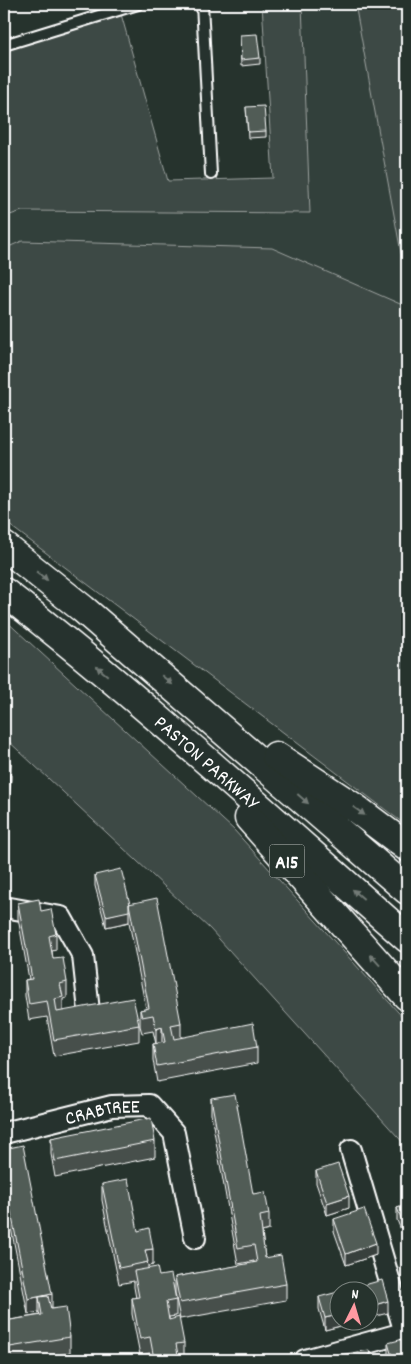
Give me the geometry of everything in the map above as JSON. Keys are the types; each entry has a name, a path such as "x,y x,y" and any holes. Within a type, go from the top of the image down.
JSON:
{"highway":[{"name":"PASTON PARKWAY","path":"4,546 83,609 407,890"},
{"name":"PASTON PARKWAY","path":"4,592 166,725 407,938"},
{"path":"187,698 354,808 407,847"},
{"name":"A15","path":"166,725 407,996"}],"street":[{"path":"4,907 60,917 84,956 89,1011"},
{"name":"CRABTREE","path":"4,1133 112,1106 149,1105 174,1133 195,1238"},
{"path":"304,1360 406,1333 351,1150"}],"lane":[{"path":"4,45 138,4"},
{"path":"202,4 212,174"}],"shaded area":[{"path":"262,4 302,4 310,213 22,211 4,217 4,51 121,14 168,181 273,178"},
{"path":"302,4 407,4 407,786 4,475 4,217 22,211 310,213"},
{"path":"355,4 407,4 407,285"},
{"path":"22,241 272,248 407,307 407,826 4,521 4,249"},
{"path":"4,619 234,830 407,1022 407,1147 210,929 4,737"}],"building":[{"path":"257,34 260,58 241,60 240,35"},
{"path":"264,106 266,131 248,132 246,107"},
{"path":"4,737 8,738 5,763 11,763 4,830"},
{"path":"121,869 130,904 129,911 106,916 95,875"},
{"path":"157,898 181,1023 171,1025 174,1039 253,1023 257,1047 157,1066 153,1044 165,1042 162,1027 156,1029 153,1015 142,1017 140,1010 149,1008 129,904"},
{"path":"39,899 41,911 51,909 56,934 49,936 53,959 63,958 67,982 60,984 63,997 55,999 57,1012 133,998 139,1025 54,1040 47,1001 29,1004 25,980 32,979 18,903"},
{"path":"235,1094 253,1194 265,1192 269,1214 260,1216 265,1258 281,1255 286,1284 180,1303 175,1277 257,1262 254,1245 238,1248 211,1098"},
{"path":"151,1118 155,1141 55,1161 51,1138"},
{"path":"23,1145 52,1294 28,1299 4,1176 4,1149"},
{"path":"338,1164 349,1196 327,1203 316,1171"},
{"path":"128,1179 138,1231 149,1228 153,1249 145,1250 148,1262 119,1268 102,1184"},
{"path":"407,1205 407,1233 397,1208"},
{"path":"364,1209 376,1243 346,1254 334,1219"},
{"path":"157,1267 159,1276 171,1274 176,1300 166,1302 169,1320 179,1317 184,1343 176,1344 178,1355 154,1359 150,1337 140,1339 132,1298 139,1297 134,1271"},
{"path":"382,1280 388,1301 378,1304 378,1282 375,1282"},
{"path":"328,1295 328,1317 325,1318 319,1297"},
{"path":"48,1296 51,1309 66,1307 70,1337 4,1348 4,1321 42,1315 39,1297"},
{"path":"407,1338 407,1360 393,1360 388,1343"},
{"path":"369,1350 371,1360 310,1360"}]}
